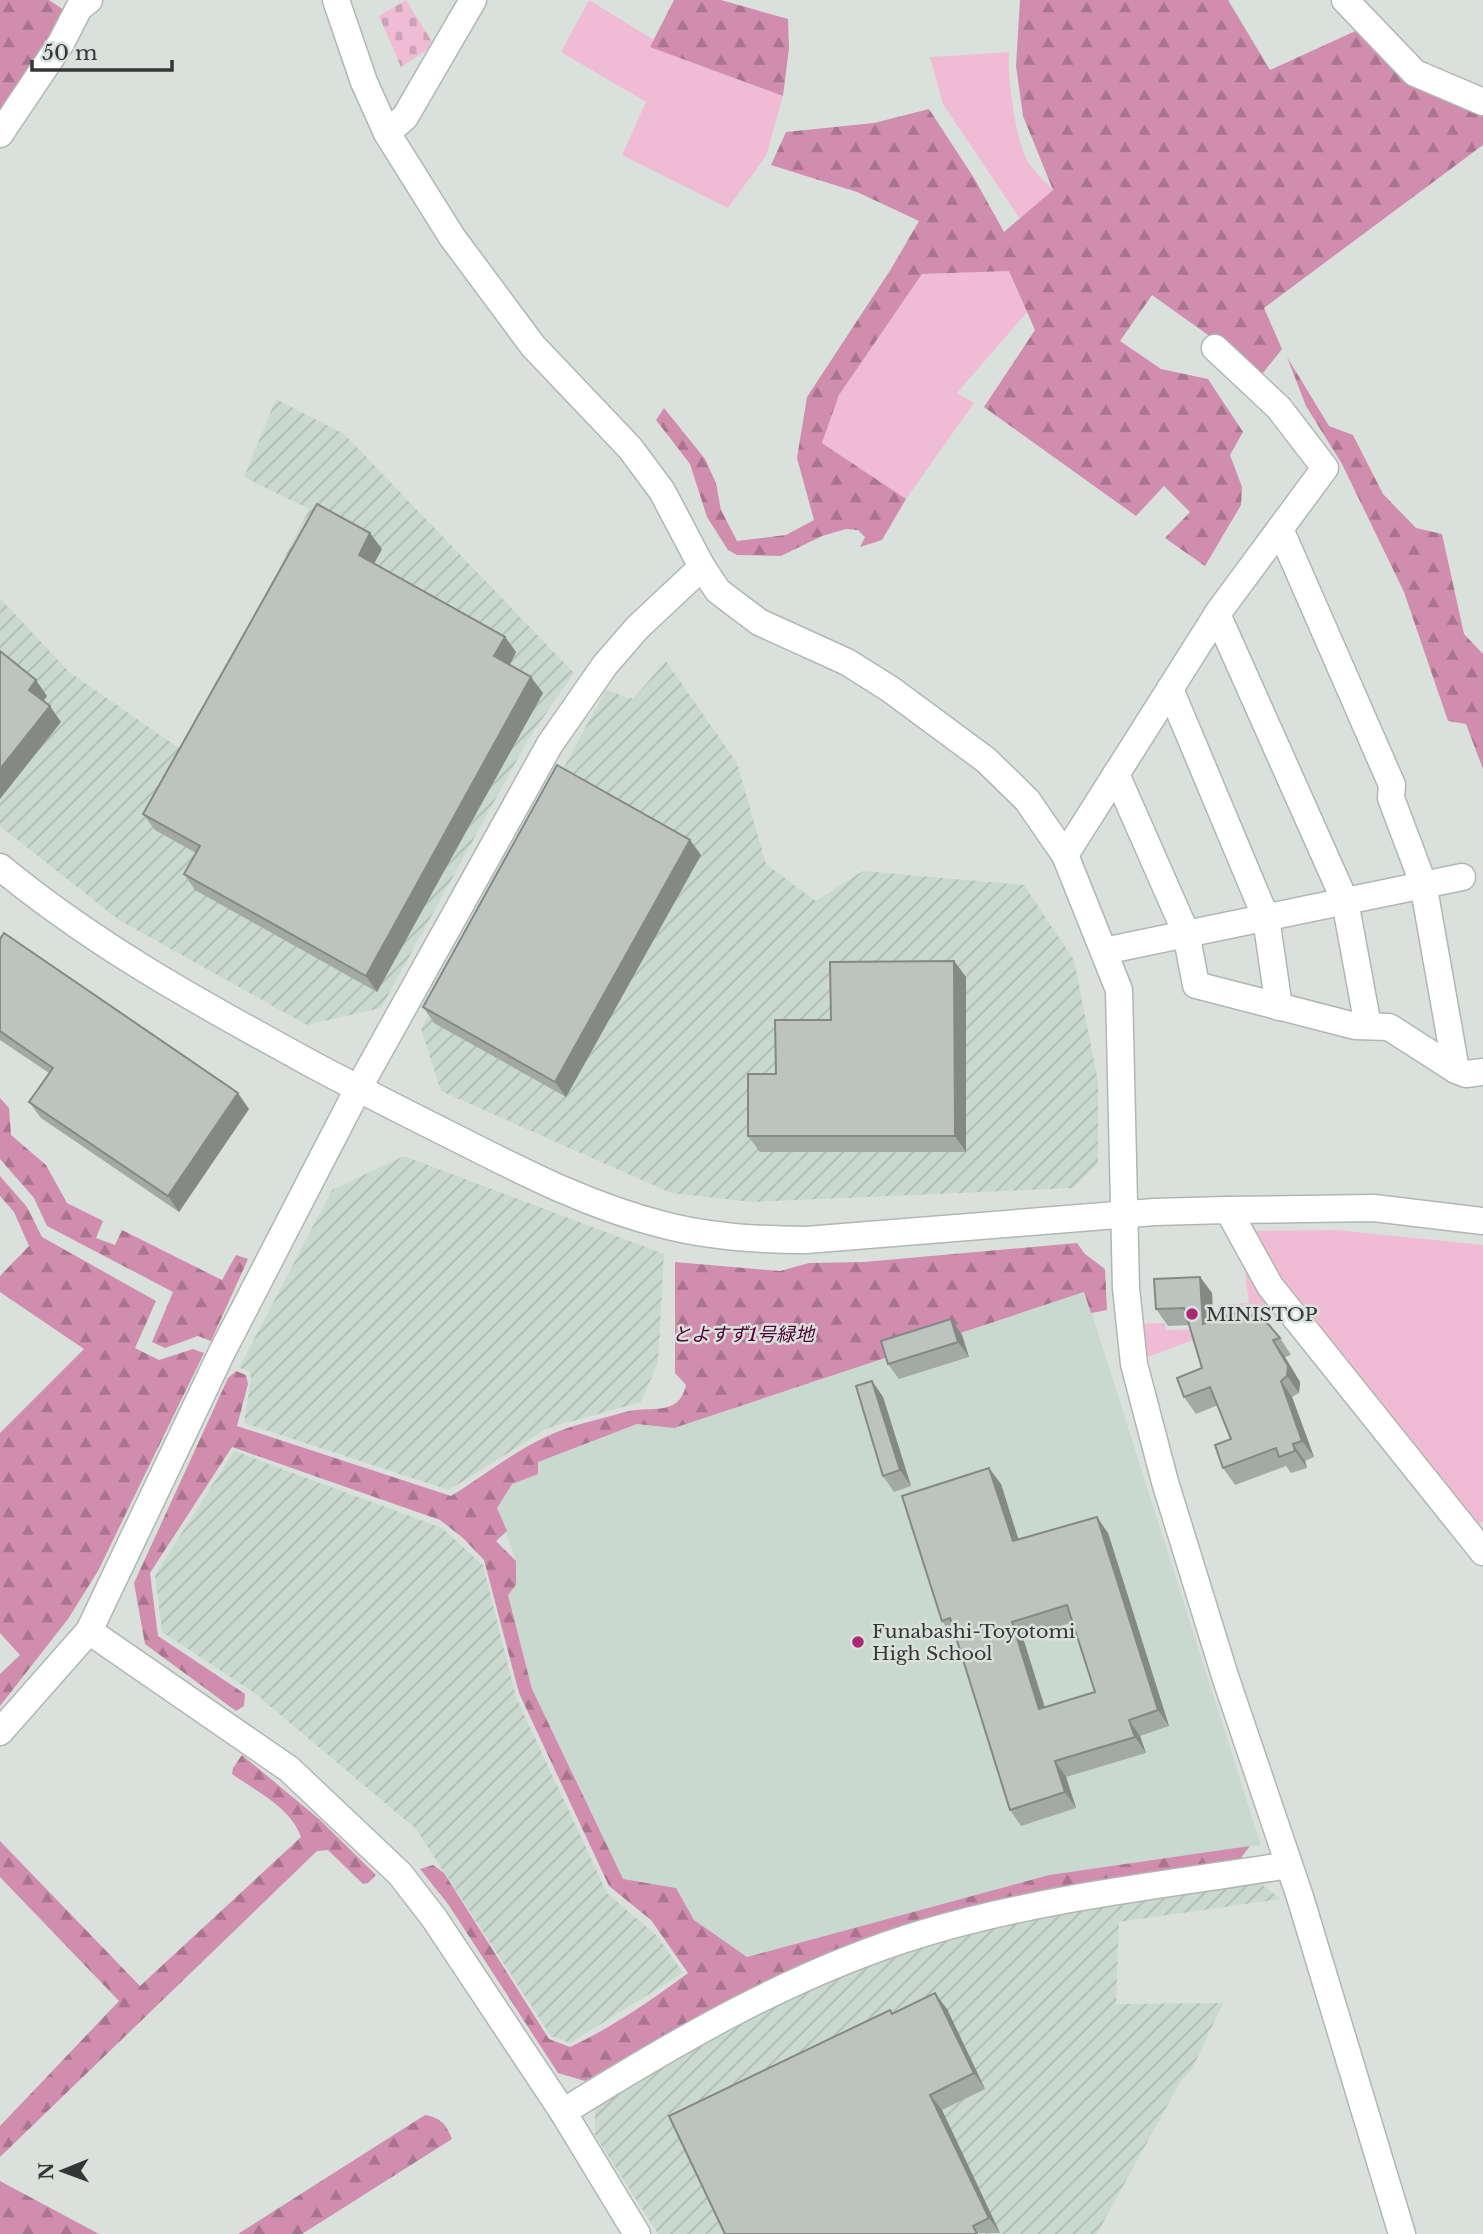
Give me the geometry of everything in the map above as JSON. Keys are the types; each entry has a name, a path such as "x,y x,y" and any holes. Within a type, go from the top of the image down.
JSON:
{"street":[{"path":"336,0 364,82 387,133 452,237 533,346 630,448 663,491 702,567 718,591 759,622 847,662 879,682 986,760 1027,800 1065,855 1119,990 1129,1329 1143,1405 1225,1676 1289,1865 1402,2234"},
{"path":"387,133 405,117 474,0"},
{"path":"1345,0 1415,73 1483,102"},
{"path":"0,134 61,43 77,3"},
{"path":"1065,855 1217,614 1325,468 1279,408 1214,348"},
{"path":"1280,529 1392,785 1391,798 1423,883 1456,1070"},
{"path":"0,1732 89,1631 221,1354 358,1089 550,744 577,702 637,628 702,567"},
{"path":"1217,614 1345,901 1368,1026"},
{"path":"1170,689 1266,918 1279,1006"},
{"path":"1116,774 1186,933 1196,985 1368,1026 1389,1027 1456,1070 1466,1074 1483,1072"},
{"path":"0,867 47,905 167,985 358,1089 583,1200 665,1226 766,1240 806,1240 1124,1215 1228,1210 1374,1208 1483,1221"},
{"path":"1104,951 1462,877"},
{"path":"1228,1210 1270,1286 1483,1552"},
{"path":"89,1631 289,1769 370,1842 434,1917 563,2112 637,2234"},
{"path":"563,2112 657,2053 730,2013 838,1964 922,1933 1055,1900 1289,1865"}],"shaded area":[{"path":"276,399 344,434 574,673 529,738 381,1008 307,1025 119,920 0,826 0,598 69,672 186,753 309,509 244,477"},
{"path":"666,661 737,763 766,864 816,901 863,871 1024,885 1074,960 1098,1081 1098,1163 1073,1188 752,1202 671,1193 441,1091 421,1029 606,690 633,699"},
{"path":"404,1156 664,1254 658,1363 641,1402 548,1428 449,1490 244,1423 251,1378 249,1371 239,1368 332,1190"},
{"name":"Funabashi-Toyotomi High School","path":"1085,1292 1261,1845 1049,1875 747,1957 694,1920 676,1888 623,1880 532,1689 508,1595 516,1585 516,1561 497,1508 501,1497 512,1483 537,1474 537,1462 637,1424 674,1428"},
{"path":"234,1451 442,1528 483,1565 516,1697 607,1893 657,1936 683,1973 570,2043 551,2036 416,1829 253,1692 162,1632 155,1575"},
{"path":"1257,1881 1281,1899 1119,1922 1116,2004 1223,2003 1192,2069 1180,2082 1097,2234 658,2234 595,2135 595,2102 723,2029 843,1974 925,1943 1001,1921"}],"green space":[{"path":"0,0 49,0 64,10 0,127"},
{"path":"406,0 434,45 401,67 379,16"},
{"path":"589,0 654,40 651,47 783,96 766,156 728,208 622,155 646,102 561,52"},
{"path":"674,0 721,0 788,19 789,48 783,96 650,47"},
{"path":"1020,0 1228,0 1270,70 1362,28 1483,108 1483,145 1264,308 1282,349 1259,378 1222,345 1152,295 1120,341 1161,369 1208,379 1243,432 1230,455 1242,487 1241,505 1205,566 1165,538 1190,512 1164,486 1136,516 984,407 1035,330 1009,271 922,274 839,395 822,443 906,499 882,540 860,547 865,537 858,530 846,529 822,536 781,556 737,555 728,550 707,517 690,464 656,420 664,408 705,459 716,483 721,510 737,541 786,535 814,520 797,458 807,397 891,269 919,221 857,192 771,165 786,132 874,123 929,109 974,178 1004,232 1053,190 1023,116 1016,66"},
{"path":"1009,52 1011,93 1025,156 1053,190 1020,219 943,104 930,57"},
{"path":"1009,271 1027,312 957,393 974,403 906,499 822,443 839,395 922,274"},
{"path":"1287,357 1329,426 1353,435 1383,494 1416,528 1442,534 1464,634 1483,654 1483,769 1466,724 1448,721 1404,592 1342,464 1306,406"},
{"path":"0,1098 9,1108 11,1135 46,1165 67,1203 103,1221 96,1238 115,1245 122,1230 222,1280 236,1255 248,1259 211,1341 198,1336 165,1348 152,1342 173,1292 47,1226 34,1198 0,1159"},
{"path":"0,1176 27,1207 42,1237 156,1301 135,1348 159,1360 193,1349 204,1353 98,1571 68,1619 0,1706 0,1674 20,1655 0,1633 0,1433 84,1349 0,1292 0,1276 29,1246 14,1212 0,1196"},
{"path":"1337,1230 1483,1245 1483,1521 1473,1528 1278,1282 1250,1231"},
{"name":"とよすず1号緑地","path":"1077,1243 1085,1254 1105,1269 1107,1310 1091,1313 1084,1292 674,1428 637,1424 538,1462 538,1474 512,1484 497,1508 507,1531 496,1541 516,1561 516,1585 508,1595 532,1689 623,1879 676,1888 694,1920 747,1957 1049,1875 1250,1846 1240,1859 1054,1889 776,1981 708,2010 585,2081 558,2073 448,1904 420,1869 433,1865 444,1873 549,2039 570,2047 631,2013 688,1973 651,1920 609,1886 519,1693 484,1560 463,1538 440,1520 232,1447 150,1573 158,1636 245,1694 244,1706 236,1711 145,1644 134,1583 228,1378 236,1371 246,1375 248,1384 237,1426 451,1496 513,1455 552,1434 625,1412 662,1408 677,1402 686,1385 675,1373 675,1262 780,1271 809,1263 864,1262"},
{"path":"1244,1266 1275,1309 1145,1358 1142,1324 1165,1323 1166,1330 1217,1329 1218,1305 1249,1303"},
{"path":"242,1755 319,1819 376,1875 363,1884 328,1850 317,1851 0,2157 0,2126 119,2001 0,1877 0,1841 140,1986 301,1837 281,1809 232,1774"},
{"path":"425,2115 442,2122 452,2139 302,2234 238,2234"},
{"path":"0,2181 99,2234 0,2234"}],"building":[{"path":"317,504 370,533 359,555 505,637 494,656 531,677 366,976 184,874 200,846 143,814"},
{"path":"0,651 36,680 29,690 50,706 0,769"},
{"path":"557,765 690,840 555,1082 423,1007"},
{"path":"4,933 238,1093 168,1196 29,1102 53,1068 0,1031 0,939"},
{"path":"954,961 955,1136 748,1136 748,1074 776,1074 775,1020 831,1020 830,962"},
{"path":"1200,1277 1203,1324 1236,1313 1255,1316 1269,1325 1280,1338 1273,1340 1288,1366 1287,1376 1281,1381 1302,1441 1293,1444 1295,1451 1279,1457 1276,1448 1223,1468 1215,1445 1231,1439 1210,1387 1184,1397 1177,1378 1202,1368 1184,1308 1156,1309 1154,1279"},
{"path":"951,1319 958,1342 888,1364 881,1341"},
{"path":"872,1381 900,1470 883,1476 856,1386"},
{"path":"989,1468 1013,1541 1097,1517 1158,1710 1129,1720 1135,1737 1055,1761 1065,1792 1010,1810 950,1618 942,1621 902,1496","holes":["1067,1605 1095,1692 1039,1709 1012,1622"]},
{"path":"935,1993 974,2073 930,2095 989,2218 973,2226 977,2234 725,2234 669,2116 890,2010 892,2014"}],"place":[{"name":"MINISTOP","path":"1192,1314"},
{"name":"Funabashi-Toyotomi High School","path":"858,1642"}]}
